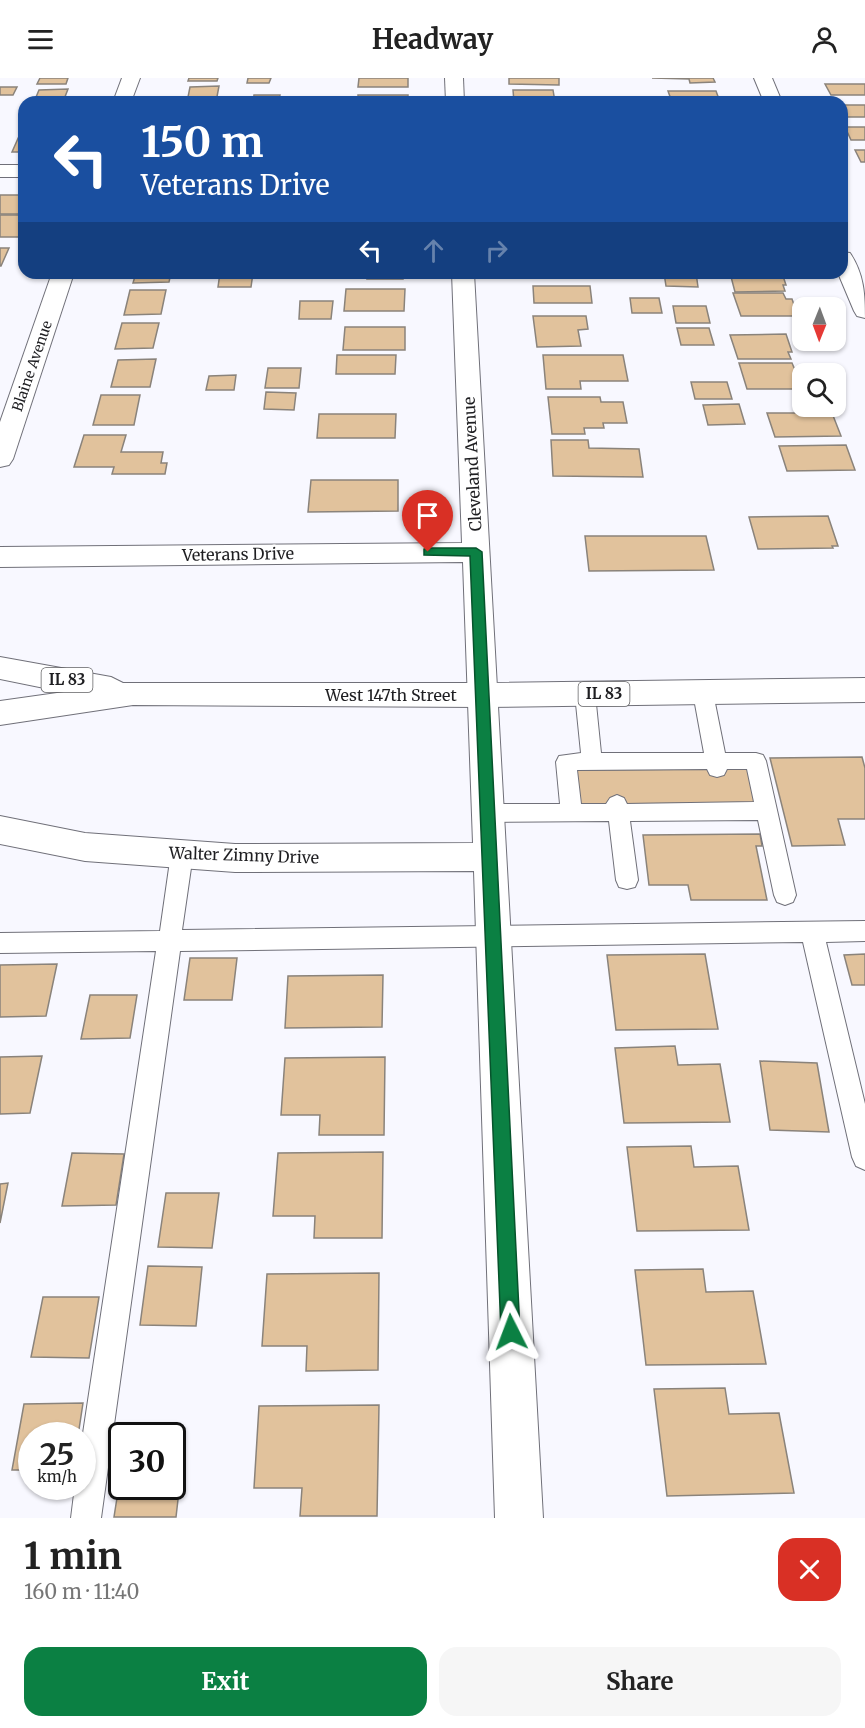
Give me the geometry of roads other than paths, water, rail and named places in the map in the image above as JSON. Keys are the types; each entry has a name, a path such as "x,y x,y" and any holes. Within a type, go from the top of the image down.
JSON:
{"street":[{"path":"124,96 131,78"},
{"path":"454,78 455,96"},
{"path":"763,78 770,96"},
{"path":"0,171 18,171"},
{"path":"848,272 865,311"},
{"name":"Blaine Avenue","path":"0,459 61,279"},
{"name":"Cleveland Avenue","path":"463,279 519,1518"},
{"name":"Veterans Drive","path":"0,557 476,552"},
{"name":"West 147th Street","path":"0,668 133,693"},
{"name":"West 147th Street","path":"0,713 133,693 483,695 865,690"},
{"name":"Walter Zimny Drive","path":"0,830 85,848 235,858 490,857"}],"lane":[{"path":"703,693 717,765"},
{"path":"585,694 606,764"},
{"path":"571,813 566,762 717,765 756,761 785,896"},
{"path":"489,813 571,813 618,808 723,807 767,811"},
{"path":"618,808 627,880"},
{"path":"86,1518 182,854"},
{"path":"0,943 865,931"},
{"path":"812,932 865,1157"}]}
